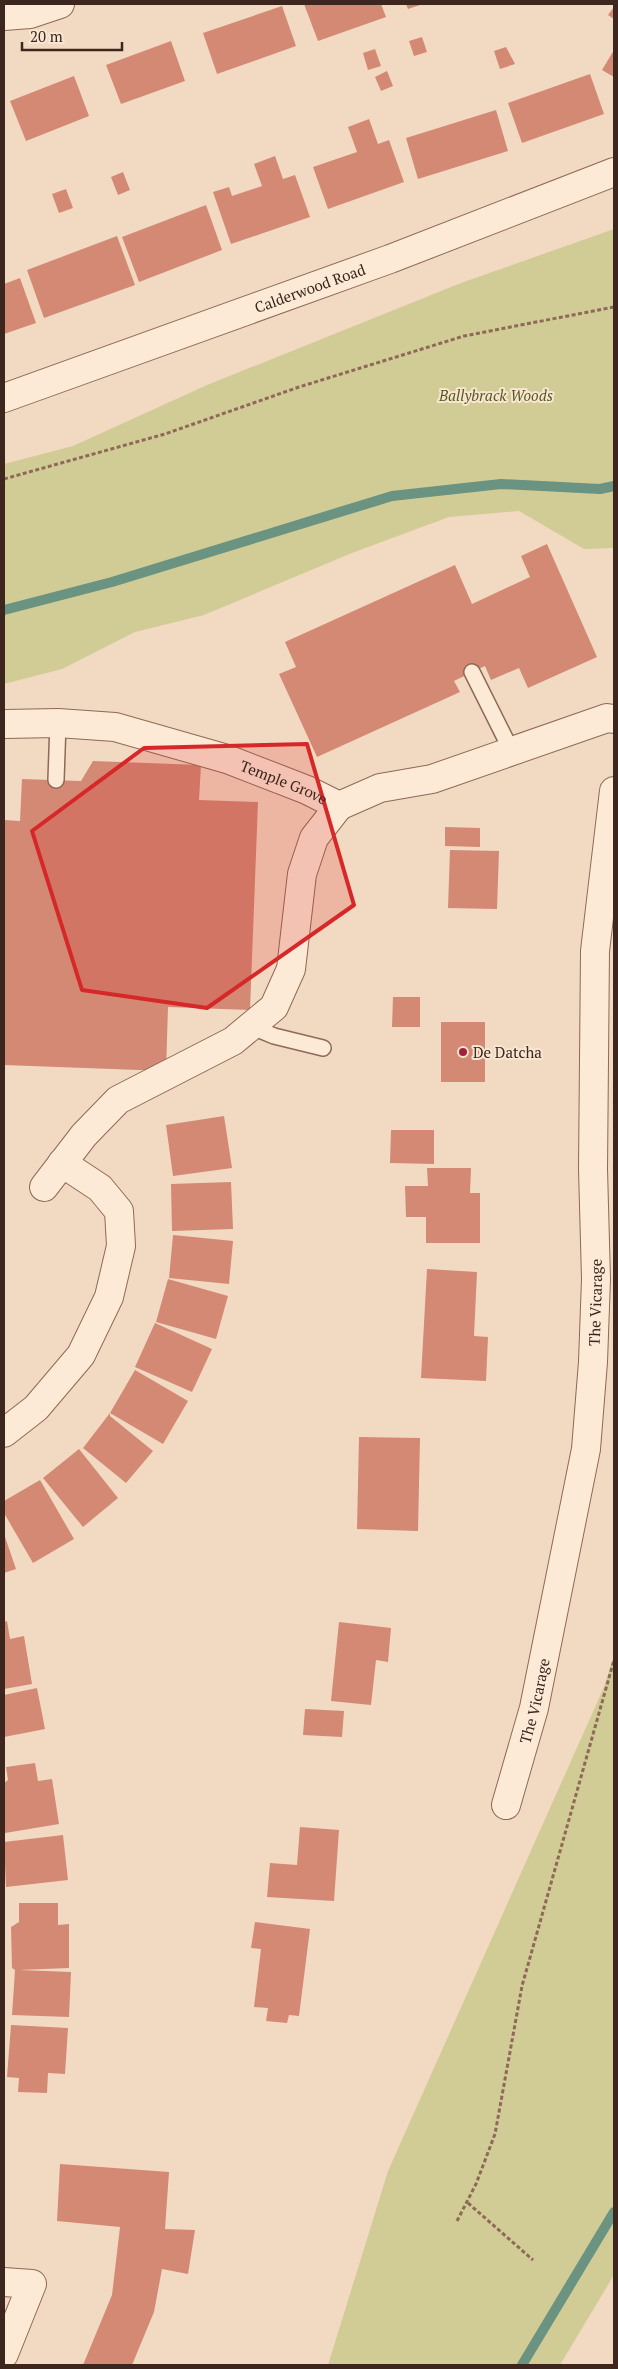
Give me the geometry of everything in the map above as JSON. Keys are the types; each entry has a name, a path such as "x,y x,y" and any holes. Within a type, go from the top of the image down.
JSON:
{"street":[{"path":"4,16 30,14 60,4"},
{"name":"Calderwood Road","path":"4,398 390,259 614,172"},
{"name":"Temple Grove","path":"4,724 58,723 115,727 228,759 307,790 339,806 380,788 432,779 607,718 614,719"},
{"name":"The Vicarage","path":"506,1805 534,1708 586,1449 593,1362 596,1279 593,1169 595,951 614,791"},
{"path":"44,1187 84,1135 118,1100 233,1041 274,1007 291,969 302,874 314,838 339,806"},
{"path":"4,1432 36,1408 81,1355 109,1297 121,1246 119,1211 100,1188 62,1163"},
{"path":"4,2282 32,2284 4,2354"}],"lane":[{"path":"472,672 511,750"},
{"path":"56,780 58,723"},
{"path":"250,1026 274,1036 323,1048"}],"path":[{"path":"4,479 165,434 299,388 464,336 614,307"},
{"path":"457,2221 468,2203 495,2134 522,1986 614,1660"},
{"path":"468,2203 533,2260"}],"highlighted area":[{"path":"307,744 354,905 207,1008 82,990 32,831 144,748"}],"green space":[{"name":"Ballybrack Woods","path":"614,229 614,548 584,549 519,511 449,517 352,553 204,615 135,632 62,669 4,684 4,464 73,446 207,385 461,283"},
{"path":"614,1655 614,2275 560,2365 328,2365 388,2171 604,1687"}],"building":[{"path":"304,4 381,4 386,17 318,41"},
{"path":"406,4 423,4 408,9"},
{"path":"282,6 296,46 217,74 203,33"},
{"path":"614,7 614,19 608,15"},
{"path":"422,37 427,52 414,56 409,41"},
{"path":"171,41 185,81 121,104 106,65"},
{"path":"506,47 515,64 500,69 494,51"},
{"path":"375,49 381,66 368,70 363,53"},
{"path":"614,50 614,77 602,70"},
{"path":"387,71 393,86 381,91 375,77"},
{"path":"590,74 604,114 522,143 508,103"},
{"path":"74,76 89,116 26,141 10,101"},
{"path":"496,110 508,151 418,179 406,138"},
{"path":"369,119 378,144 389,140 404,182 328,209 313,167 357,152 348,127"},
{"path":"275,156 283,179 295,175 310,217 231,244 213,192 229,187 232,196 262,186 254,164"},
{"path":"123,172 130,190 118,195 111,177"},
{"path":"66,189 73,208 59,213 52,194"},
{"path":"206,205 222,250 139,282 122,237"},
{"path":"117,236 135,285 44,318 27,270"},
{"path":"20,278 36,323 4,334 4,284"},
{"path":"547,544 597,657 528,688 519,668 491,680 485,666 454,681 460,692 317,757 279,674 296,667 285,642 455,565 472,604 530,577 521,556"},
{"path":"93,761 201,765 199,800 258,802 250,1010 168,1007 166,1071 4,1065 4,820 20,821 22,779 81,781"},
{"path":"445,827 480,828 480,847 445,846"},
{"path":"450,850 499,851 497,909 448,908"},
{"path":"393,997 420,997 420,1027 392,1027"},
{"name":"De Datcha","path":"441,1022 485,1022 485,1082 441,1082"},
{"path":"224,1116 232,1168 173,1176 166,1125"},
{"path":"391,1130 434,1130 434,1164 390,1163"},
{"path":"427,1168 471,1168 470,1193 480,1193 480,1243 426,1243 426,1217 406,1217 405,1186 428,1186"},
{"path":"231,1182 233,1229 172,1231 171,1184"},
{"path":"173,1235 233,1241 229,1284 169,1278"},
{"path":"427,1269 477,1272 474,1336 488,1337 486,1381 421,1378"},
{"path":"168,1279 228,1296 216,1339 156,1322"},
{"path":"155,1323 212,1349 192,1392 135,1367"},
{"path":"135,1370 188,1401 163,1444 110,1413"},
{"path":"110,1413 110,1416 153,1451 126,1483 83,1448"},
{"path":"359,1437 420,1438 418,1531 357,1529"},
{"path":"79,1449 118,1498 83,1527 43,1478"},
{"path":"40,1480 74,1539 33,1563 4,1513 4,1501"},
{"path":"4,1534 16,1569 4,1573"},
{"path":"7,1621 10,1639 24,1636 32,1684 4,1689 4,1622"},
{"path":"339,1622 391,1628 388,1662 376,1660 371,1705 331,1701"},
{"path":"37,1688 45,1729 4,1737 4,1695"},
{"path":"305,1709 344,1711 342,1737 303,1735"},
{"path":"35,1763 38,1781 52,1779 59,1824 5,1833 4,1783 8,1780 6,1767"},
{"path":"300,1827 339,1830 334,1901 267,1897 270,1863 297,1865"},
{"path":"63,1835 68,1880 6,1887 4,1842"},
{"path":"19,1903 58,1903 58,1925 69,1924 69,1968 19,1970 71,1972 69,2017 12,2015 15,1970 12,1968 11,1927 19,1922"},
{"path":"255,1922 310,1929 299,2016 289,2015 287,2023 266,2021 268,2008 254,2007 261,1949 251,1948"},
{"path":"11,2025 68,2028 65,2074 48,2073 47,2093 18,2092 19,2078 7,2077"},
{"path":"60,2164 169,2172 165,2229 195,2230 188,2274 162,2269 154,2312 132,2365 83,2365 112,2295 120,2227 57,2221"}],"waterway":[{"path":"4,610 112,582 392,496 501,484 600,489 614,486"},
{"path":"522,2365 614,2212"}],"place":[{"name":"De Datcha","path":"463,1052"}]}
